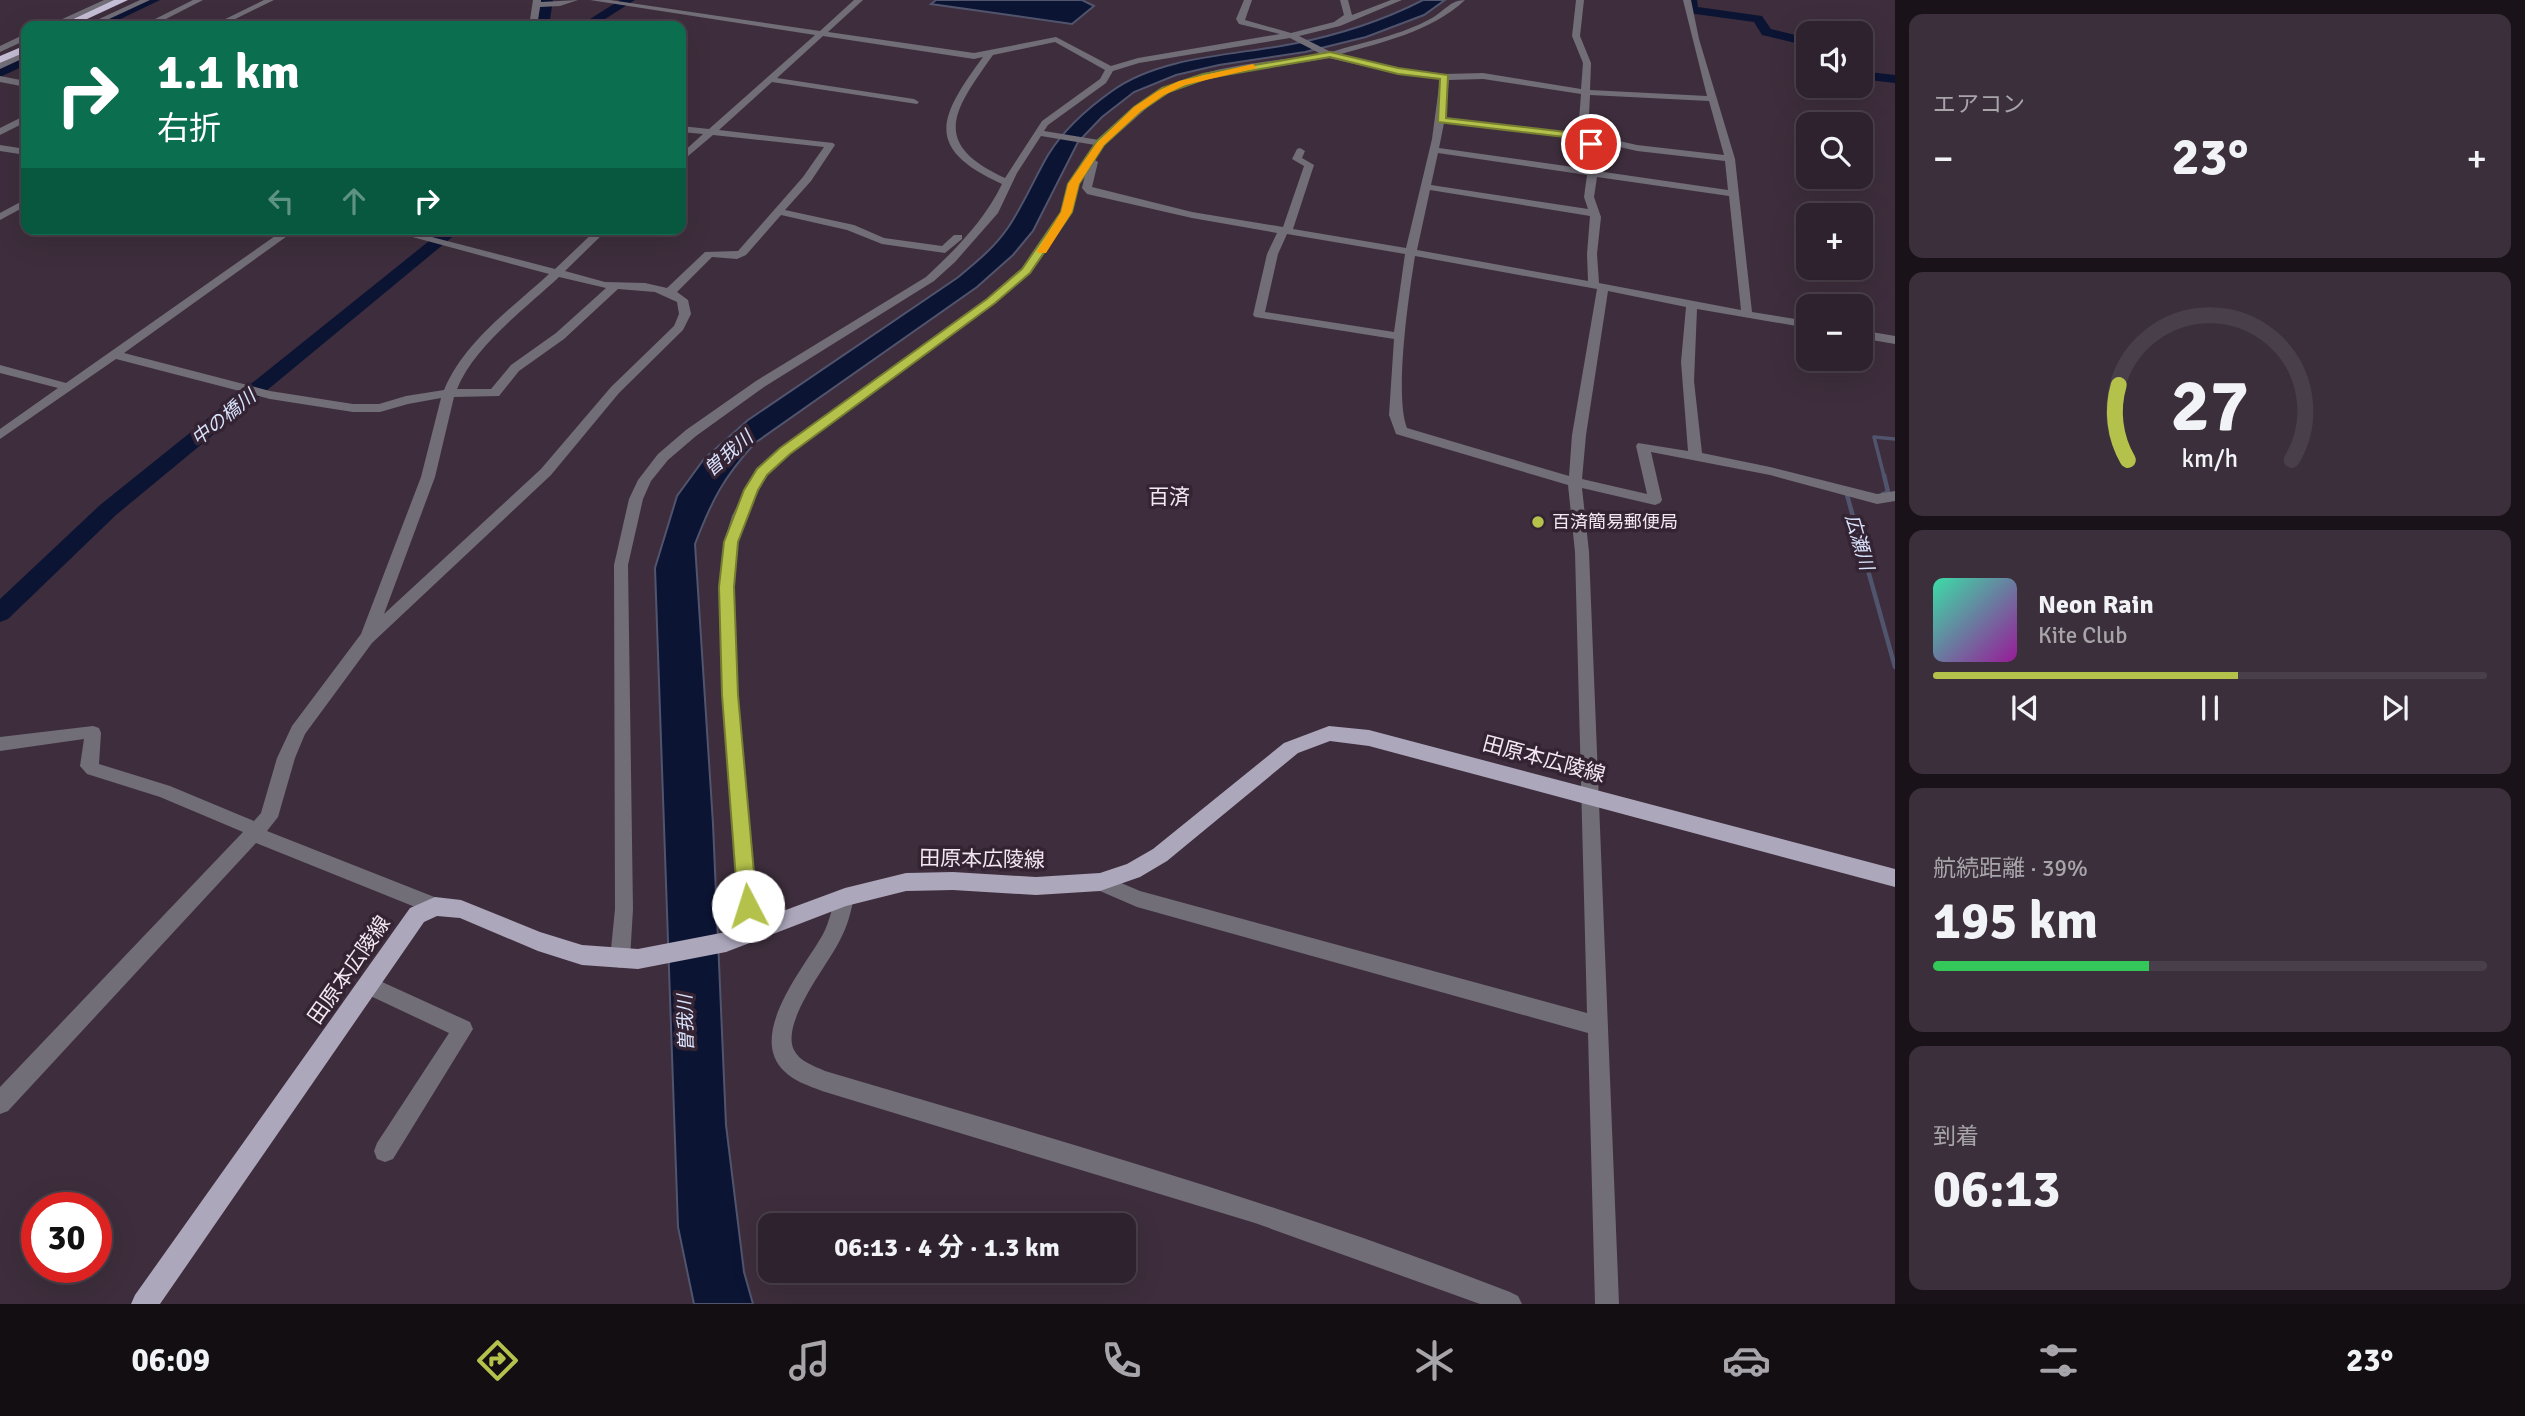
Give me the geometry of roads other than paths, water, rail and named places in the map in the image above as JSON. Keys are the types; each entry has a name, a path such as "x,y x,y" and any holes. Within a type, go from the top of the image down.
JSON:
{"highway":[{"path":"74,21 122,0"},
{"path":"87,21 134,0"},
{"path":"0,52 21,42"},
{"path":"0,62 21,52"}],"main road":[{"name":"田原本広陵線","path":"144,1304 417,915 435,906 461,909 538,941 582,955 629,959 726,942 845,897 906,882 954,881 1036,886 1100,881 1133,871 1160,855 1291,748 1329,733 1369,738 1895,878"}],"street":[{"path":"63,21 111,0"},
{"path":"99,21 146,0"},
{"path":"155,21 199,0"},
{"path":"226,21 270,0"},
{"path":"534,21 537,3 551,4 574,0"},
{"path":"594,0 974,56 1056,39 1110,69"},
{"path":"686,154 859,0"},
{"path":"1248,0 1240,19 1242,22 1292,36 1327,53 1398,71 1445,77 1483,76 1586,92 1713,99"},
{"path":"1337,24 1348,16 1344,0"},
{"path":"629,959 624,909 621,565 636,499 645,480 663,457 691,433 760,384 930,279 951,260 994,211 1012,173 1042,133 1045,123 1103,80 1110,69 1148,59 1292,36 1337,24 1398,0"},
{"path":"750,933 726,626 731,542 739,516 761,472 785,451 991,301 1026,271 1067,212 1073,184 1097,146 1154,97 1182,83 1231,70 1327,53 1424,25 1461,0"},
{"path":"1580,0 1576,36 1587,63 1591,172 1589,197 1594,213 1592,254 1598,286 1575,482 1582,552 1607,1304"},
{"path":"1687,0 1730,159 1747,315"},
{"path":"989,54 954,105 950,134 961,154 984,174 1008,183"},
{"path":"1445,77 1442,120 1411,252 1399,336 1395,415 1401,431 1575,482 1655,500 1643,446 1770,471 1877,499 1895,496"},
{"path":"0,79 21,83"},
{"path":"770,79 914,102"},
{"path":"1442,120 1730,159"},
{"path":"0,132 21,121"},
{"path":"670,292 709,254 737,256 807,179 830,145 686,130"},
{"path":"1042,133 1097,146"},
{"path":"1097,146 1087,188 1091,191 1192,215 1286,229 1796,323"},
{"path":"0,148 21,151"},
{"path":"1436,150 1732,194"},
{"path":"1300,151 1297,159 1309,164 1286,229 1282,232 1271,258 1259,314 1399,336"},
{"path":"1427,187 1594,213"},
{"path":"0,217 21,204"},
{"path":"779,212 850,227 882,241 945,250 978,218 994,211"},
{"path":"0,435 283,235"},
{"path":"0,1102 183,905 269,817 286,758 298,731 366,639 546,472 615,390 680,327 685,314 685,305 670,292 615,285 409,235"},
{"path":"427,240 433,235"},
{"path":"366,639 428,477 449,393 456,376 476,349 596,235"},
{"path":"113,354 270,395 353,408 380,408 406,400 449,393 495,393 515,368 560,337 615,285"},
{"path":"1692,305 1687,331 1690,411 1696,457"},
{"path":"1873,336 1895,340"},
{"path":"0,369 68,387"},
{"path":"0,744 93,733 89,766 93,769 164,791 435,906"},
{"path":"1100,881 1136,899 1596,1026"},
{"path":"845,897 836,929 785,1017 782,1041 785,1056 800,1070 822,1082 1289,1223 1436,1274 1510,1304"},
{"path":"369,985 463,1029 385,1151"}],"water":[{"path":"936,0 1082,0 1094,6 1072,24 931,4"},
{"name":"曽我川","path":"1423,0 1445,0 1424,15 1366,37 1305,52 1219,65 1176,75 1134,92 1102,117 1078,142 1033,231 1013,255 977,287 755,443 719,490 695,544 713,824 726,1125 744,1272 753,1304 694,1304 678,1227 655,568 677,496 704,459 748,420 957,278 984,255 1013,220 1061,136 1085,112 1112,91 1153,70 1199,58 1326,36 1376,21"}],"waterway":[{"path":"107,21 154,0"},
{"name":"中の橋川","path":"544,21 547,0"},
{"path":"593,21 629,0"},
{"name":"広瀬川","path":"1691,0 1692,10 1758,19 1767,32 1796,39"},
{"path":"0,73 21,62"},
{"name":"広瀬川","path":"1873,76 1895,79"},
{"name":"中の橋川","path":"0,613 108,510 447,235"},
{"name":"広瀬川","path":"1884,476 1874,437 1895,439"},
{"name":"広瀬川","path":"1883,494 1888,492 1884,475"},
{"name":"広瀬川","path":"1849,490 1847,495 1895,667"}],"place":[{"name":"百済簡易郵便局","path":"1538,522"}],"district":[{"name":"百済","path":"1169,497"}]}
